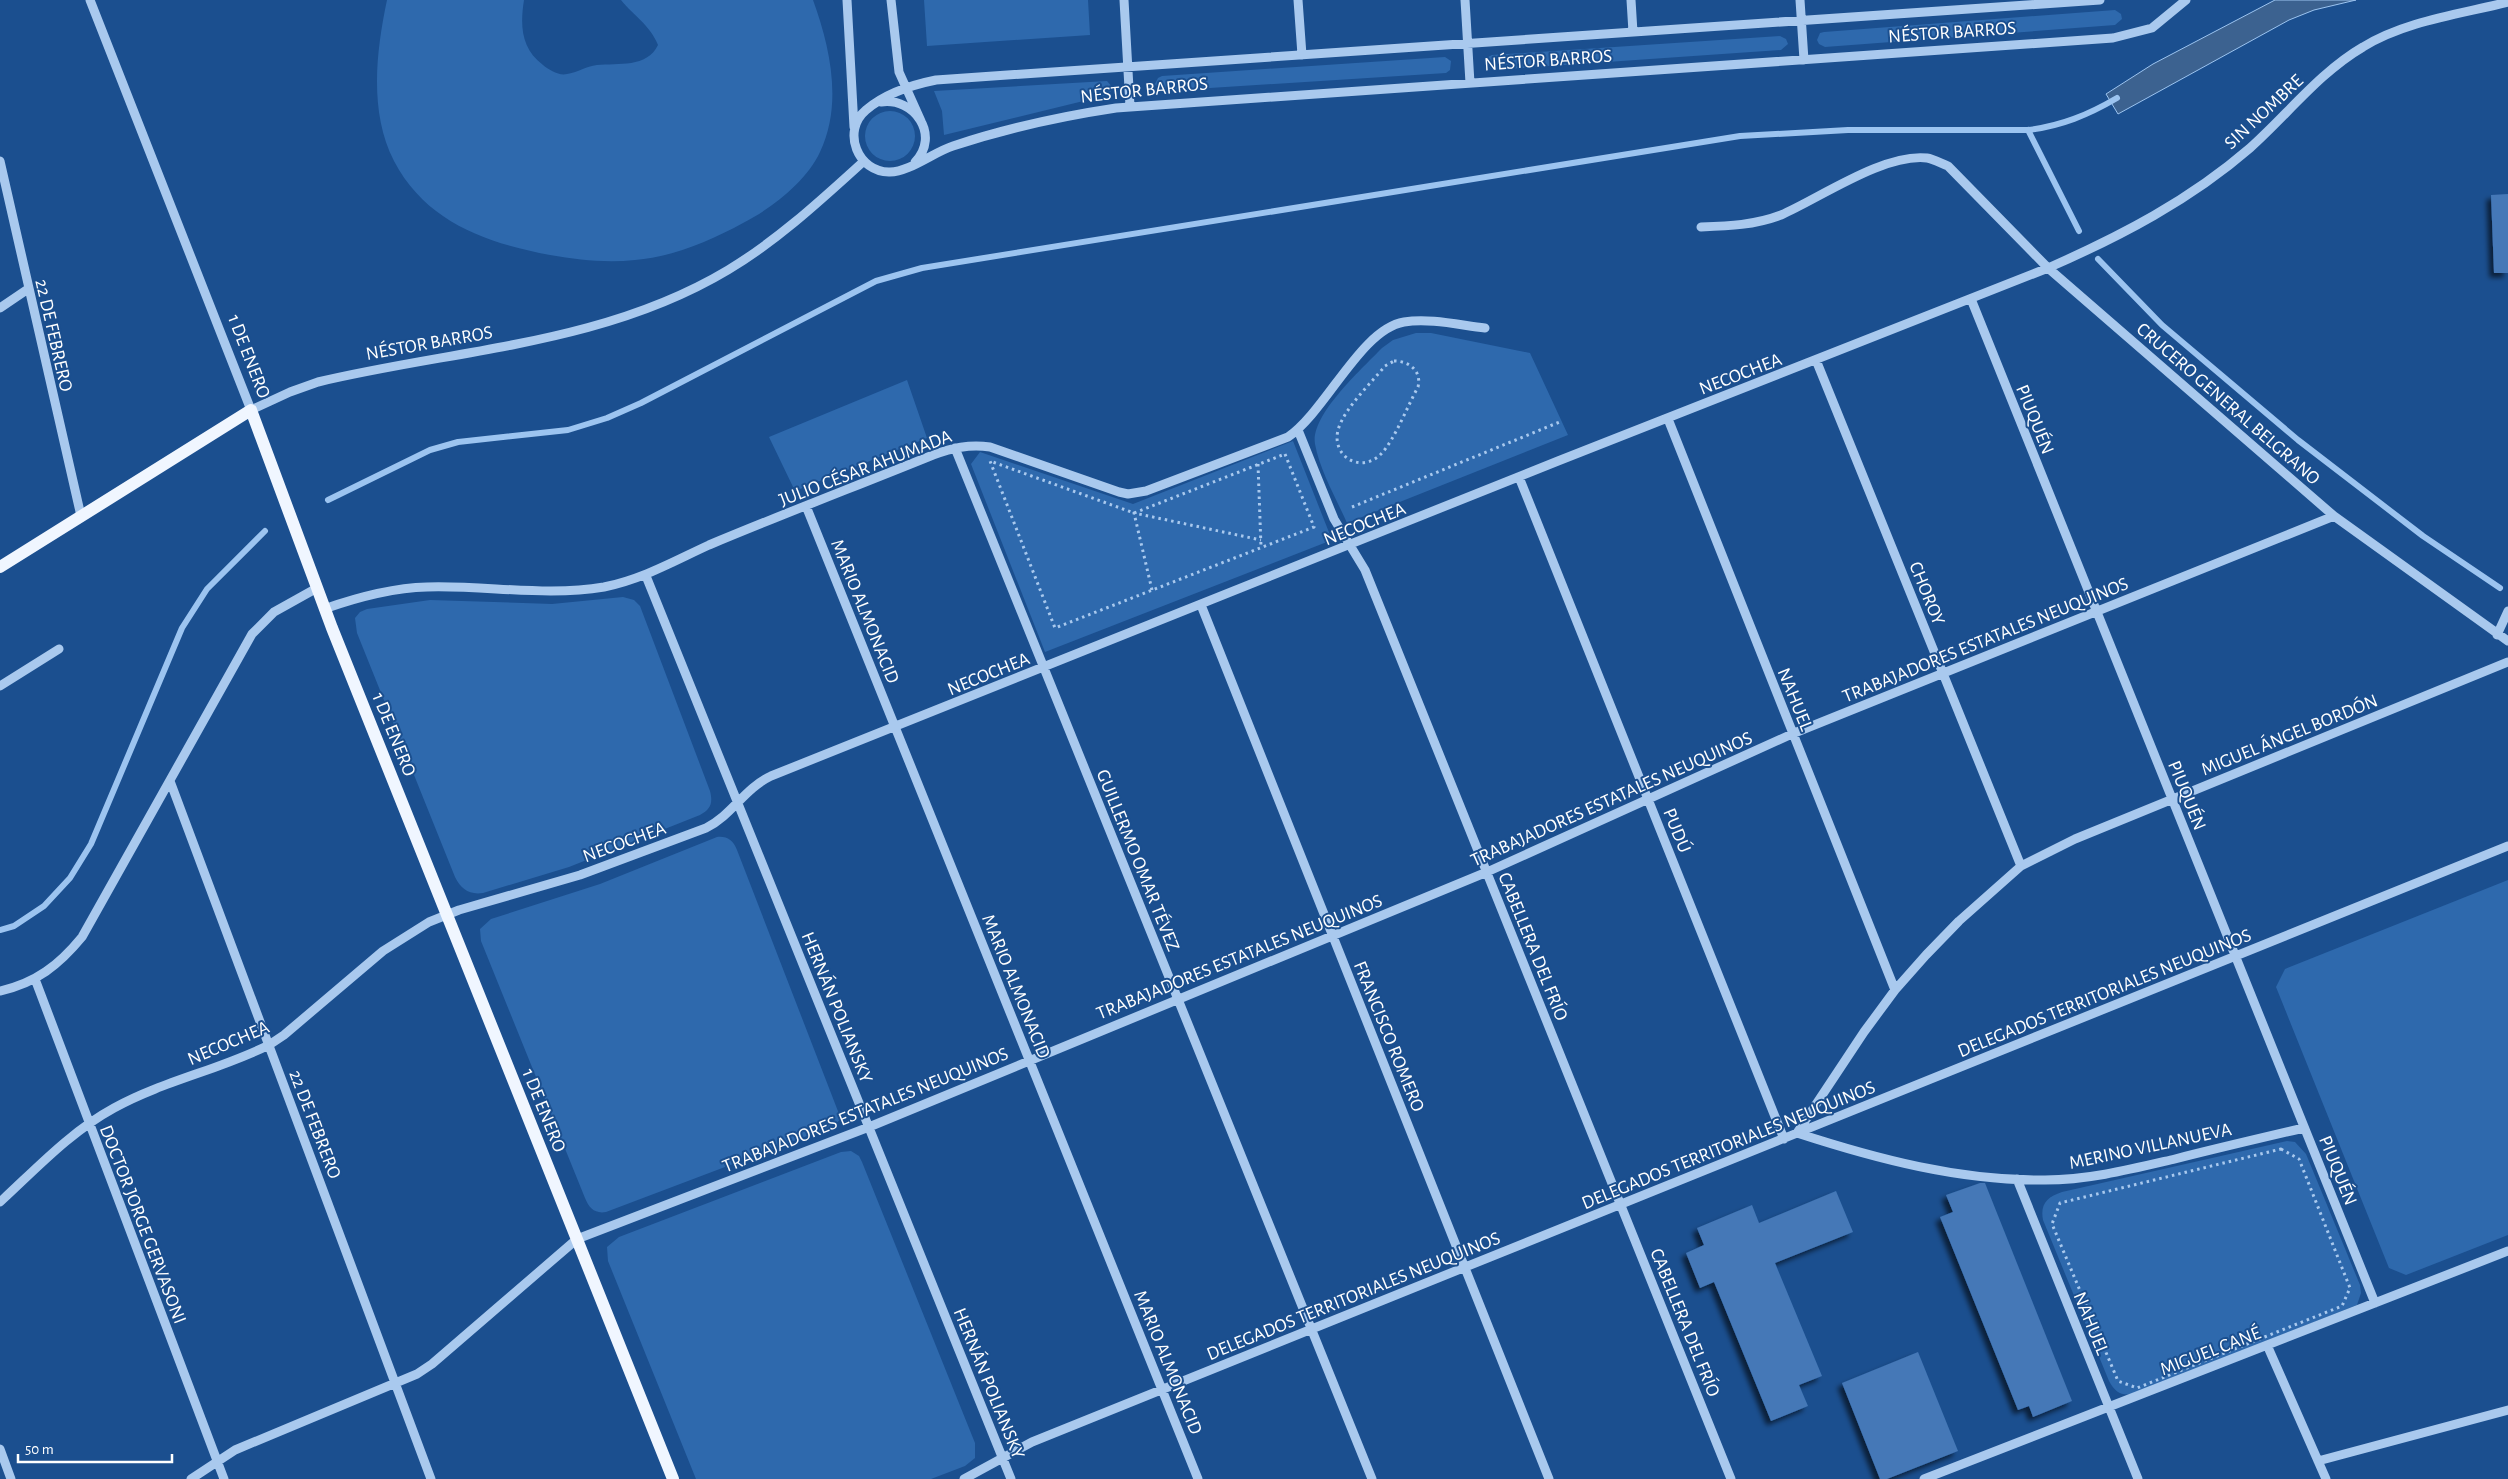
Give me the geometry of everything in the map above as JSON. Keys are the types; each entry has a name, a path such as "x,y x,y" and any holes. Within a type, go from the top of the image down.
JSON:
{"main road":[{"name":"NÉSTOR BARROS","path":"0,567 251,410"},
{"name":"1 DE ENERO","path":"251,410 324,609 673,1479"}],"street":[{"name":"1 DE ENERO","path":"90,0 251,410"},
{"path":"847,0 854,135 858,154 864,162"},
{"path":"891,0 896,56 905,88 925,130 923,150 910,166"},
{"path":"1124,0 1130,106"},
{"path":"1298,0 1302,55"},
{"path":"1465,0 1470,83"},
{"path":"1631,0 1633,32"},
{"path":"1800,0 1804,60"},
{"path":"1961,0 1961,10"},
{"name":"NÉSTOR BARROS","path":"854,135 860,117 874,105 905,88 941,80 2100,0"},
{"name":"NÉSTOR BARROS","path":"251,410 290,392 318,382 534,342 604,323 668,300 709,281 747,258 802,216 864,162 882,172 896,172 932,154 974,140 1070,116 1130,106 2123,37 2152,28 2186,0"},
{"name":"SIN NOMBRE","path":"2048,268 2104,244 2142,224 2216,175 2250,148 2343,60 2365,45 2412,26 2508,2"},
{"path":"874,105 892,101 901,103 909,107 921,120"},
{"name":"CRUCERO GENERAL BELGRANO","path":"1701,227 1747,224 1780,215 1862,174 1905,159 1928,158 1948,166 2048,268 2334,516 2497,635 2508,641"},
{"name":"22 DE FEBRERO","path":"0,161 81,516"},
{"name":"NECOCHEA","path":"0,1202 64,1143 88,1124 115,1107 143,1094 269,1045 284,1035 398,940 447,914 580,875 706,828 724,817 761,780 2048,268"},
{"path":"0,308 28,289"},
{"name":"PIUQUÉN","path":"1971,299 2375,1303"},
{"name":"JULIO CÉSAR AHUMADA","path":"324,609 362,596 400,588 455,586 579,590 607,586 646,576 707,546 933,454 956,448 978,446 999,450 1128,494 1156,488 1277,441 1298,430 1372,340 1387,328 1410,322 1485,328"},
{"name":"CHOROY","path":"1816,360 2021,866"},
{"name":"NAHUEL","path":"1668,419 1895,990"},
{"name":"CABELLERA DEL FRÍO","path":"1298,430 1334,519 1365,570 1731,1479"},
{"name":"GUILLERMO OMAR TÉVEZ","path":"956,448 1372,1479"},
{"name":"PUDÚ","path":"1519,477 1784,1139"},
{"name":"MARIO ALMONACID","path":"806,506 1198,1479"},
{"name":"TRABAJADORES ESTATALES NEUQUINOS","path":"191,1479 217,1461 256,1440 396,1383 432,1364 576,1239 869,1127 1030,1061 1487,872 1792,734 2334,516"},
{"name":"HERNÁN POLIANSKY","path":"646,576 1011,1479"},
{"path":"0,991 35,980 53,968 69,953 92,923 258,625 282,606 316,588"},
{"name":"FRANCISCO ROMERO","path":"1200,605 1549,1479"},
{"path":"2497,635 2508,612"},
{"path":"0,686 59,649"},
{"name":"MIGUEL ÁNGEL BORDÓN","path":"1797,1133 1864,1032 1895,990 1959,921 2021,866 2048,851 2172,799 2508,662"},
{"name":"22 DE FEBRERO","path":"170,781 432,1479"},
{"name":"DELEGADOS TERRITORIALES NEUQUINOS","path":"964,1479 1032,1442 2508,846"},
{"name":"DOCTOR JORGE GERVASONI","path":"35,980 224,1479"},
{"name":"MERINO VILLANUEVA","path":"1797,1133 1879,1159 1911,1166 2017,1179 2045,1180 2101,1175 2304,1128"},
{"name":"NAHUEL","path":"2017,1179 2138,1479"},
{"name":"MIGUEL CANÉ","path":"1924,1479 2508,1251"},
{"path":"2267,1345 2326,1479"},
{"path":"2318,1461 2508,1410"},
{"path":"0,1449 11,1479"}],"path":[{"path":"1394,362 1407,363 1416,372 1419,382 1418,387 1382,453 1371,460 1352,462 1346,459 1338,448 1339,427 1346,415 1385,366 1394,362"},
{"path":"1352,507 1562,421"},
{"path":"1134,513 1285,454 1314,527 1055,628 990,461 1134,513 1261,540"},
{"path":"1258,464 1261,547"},
{"path":"1134,513 1152,590"},
{"path":"2281,1149 2299,1159 2350,1288 2342,1306 2137,1388 2118,1380 2052,1224 2060,1203 2281,1149"}],"shaded area":[{"path":"387,0 524,0 522,28 526,44 536,58 548,69 564,74 597,65 631,63 647,58 653,52 658,45 655,38 621,0 813,0 829,56 832,76 831,115 827,134 820,152 806,174 776,202 754,217 718,236 677,252 649,258 603,261 550,255 503,244 460,226 441,214 423,200 407,182 394,161 386,142 381,122 377,82 380,40"},
{"path":"924,0 1088,0 1090,35 927,46"},
{"path":"2275,0 2356,0 2314,10 2289,20 2118,114 2106,94 2153,64"},
{"path":"2115,10 2121,14 2122,19 2115,25 1825,47 1819,44 1817,40 1820,33 1824,32"},
{"path":"1780,36 1786,39 1788,44 1781,50 1493,70 1485,65 1486,58 1492,55"},
{"path":"1445,57 1451,61 1450,70 1446,73 1163,91 1158,90 1155,84 1158,78 1162,76"},
{"path":"1107,81 1113,88 1108,95 944,135 942,111 934,91"},
{"path":"885,111 895,111 908,118 915,131 915,141 908,154 895,161 885,161 876,157 869,150 865,141 865,131 869,122 876,115"},
{"path":"1416,333 1431,333 1530,353 1568,435 1347,523 1317,454 1315,444 1316,432 1329,406 1382,348 1393,340"},
{"path":"907,380 927,438 795,491 769,437"},
{"path":"1293,441 1332,540 1045,652 971,464 980,452 1133,504"},
{"path":"623,597 634,600 640,606 710,791 710,805 700,815 569,867 483,893 474,893 466,890 455,877 357,633 355,618 360,612 367,609 430,600 552,604"},
{"path":"717,837 729,839 737,850 841,1119 833,1126 606,1212 596,1211 588,1205 585,1198 481,941 480,929 491,919 600,884"},
{"path":"2508,880 2508,1235 2406,1275 2389,1268 2276,987 2285,969"},
{"path":"2287,1141 2295,1142 2306,1154 2360,1285 2361,1293 2357,1305 2133,1394 2119,1392 2109,1381 2043,1220 2042,1214 2046,1202 2052,1196 2062,1192"},
{"path":"851,1151 859,1156 862,1162 975,1443 975,1458 965,1466 931,1479 696,1479 608,1261 607,1247 619,1237 841,1152"}],"building":[{"path":"2508,194 2508,273 2494,273 2491,195"},
{"path":"1985,1183 2072,1401 2033,1417 2029,1406 2018,1410 1940,1217 1953,1212 1946,1195"},
{"path":"1836,1191 1853,1232 1775,1263 1822,1376 1799,1385 1808,1406 1771,1421 1714,1282 1700,1288 1686,1253 1704,1245 1697,1228 1752,1205 1759,1223"},
{"path":"1918,1352 1958,1451 1887,1479 1880,1479 1842,1383"}],"waterway":[{"path":"328,500 430,450 458,442 568,430 607,418 641,403 876,281 922,268 1740,136 1848,130 2028,130 2052,126 2074,119 2096,110 2117,98"},
{"path":"2028,130 2079,231"},
{"path":"2098,259 2162,325 2298,440 2423,536 2500,588"},
{"path":"0,930 14,926 44,906 70,878 91,844 182,628 207,589 265,531"}]}
